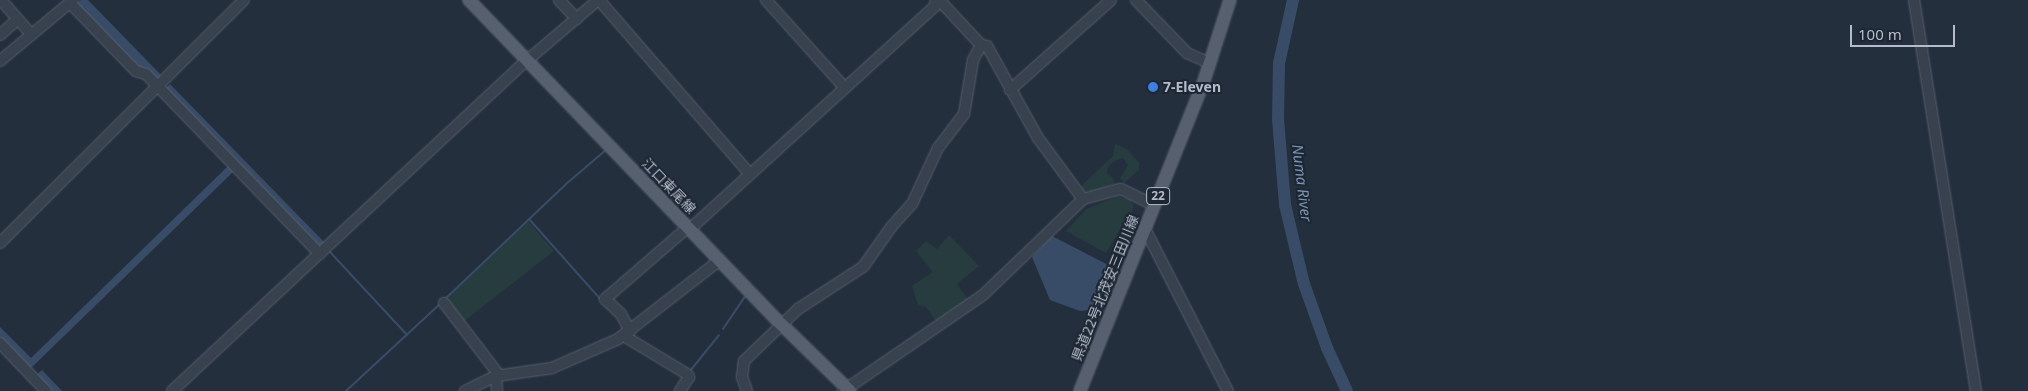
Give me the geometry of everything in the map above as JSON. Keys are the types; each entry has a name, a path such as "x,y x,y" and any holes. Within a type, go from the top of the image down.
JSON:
{"main road":[{"name":"江口東尾線","path":"468,0 847,390"},
{"name":"県道22号北茂安三田川線","path":"1080,391 1209,63 1230,0"}],"street":[{"path":"0,243 244,0"},
{"path":"559,0 577,19"},
{"path":"177,390 517,69 529,62 598,0 749,174"},
{"path":"766,0 844,87"},
{"path":"1010,90 1111,0"},
{"path":"1136,0 1187,53 1209,63"},
{"path":"1914,0 1976,391"},
{"path":"0,61 71,1 136,70 146,74 320,254"},
{"path":"680,391 689,377 687,374 627,333 621,314 605,299 749,174 936,1 942,3 981,45 987,46 1010,90 1058,168 1083,199"},
{"path":"6,2 32,34"},
{"path":"0,35 18,19"},
{"path":"747,391 742,377 744,361 769,340 781,324 863,267 892,226 912,204 938,148 964,114 972,60 981,45"},
{"path":"847,390 983,295 1083,199 1121,189 1154,205"},
{"path":"1145,229 1228,391"},
{"path":"465,391 498,376 552,368 627,333 720,260"},
{"path":"444,303 498,376 497,391"},
{"path":"0,343 46,391"}],"green space":[{"path":"1115,144 1127,149 1139,163 1139,170 1124,183 1120,178 1128,165 1123,158 1114,161 1108,167 1107,173 1113,178 1114,184 1091,192 1082,190 1082,185 1113,156"},
{"path":"1117,197 1130,199 1134,207 1106,253 1066,231 1086,209"},
{"path":"528,221 554,251 463,322 445,299"},
{"path":"949,235 979,266 957,284 970,302 937,323 926,307 918,305 912,286 933,272 916,251 926,241 937,249"}],"water":[{"path":"81,0 88,0 162,76 156,81 137,66 76,4"},
{"path":"170,84 325,243 320,247 164,90"},
{"path":"228,166 233,172 30,369 0,337 0,327 31,358"},
{"path":"1052,236 1114,268 1099,309 1080,311 1050,300 1032,257"},
{"path":"42,370 62,391 52,391 36,375"}],"waterway":[{"name":"Numa River","path":"1293,0 1279,63 1278,119 1285,205 1304,284 1327,348 1347,391"},
{"path":"445,299 566,184 606,150"},
{"path":"529,219 602,301"},
{"path":"330,252 407,335"},
{"path":"723,329 745,296"},
{"path":"346,391 440,304"},
{"path":"690,371 719,335"}],"place":[{"name":"7-Eleven","path":"1153,87"}]}
